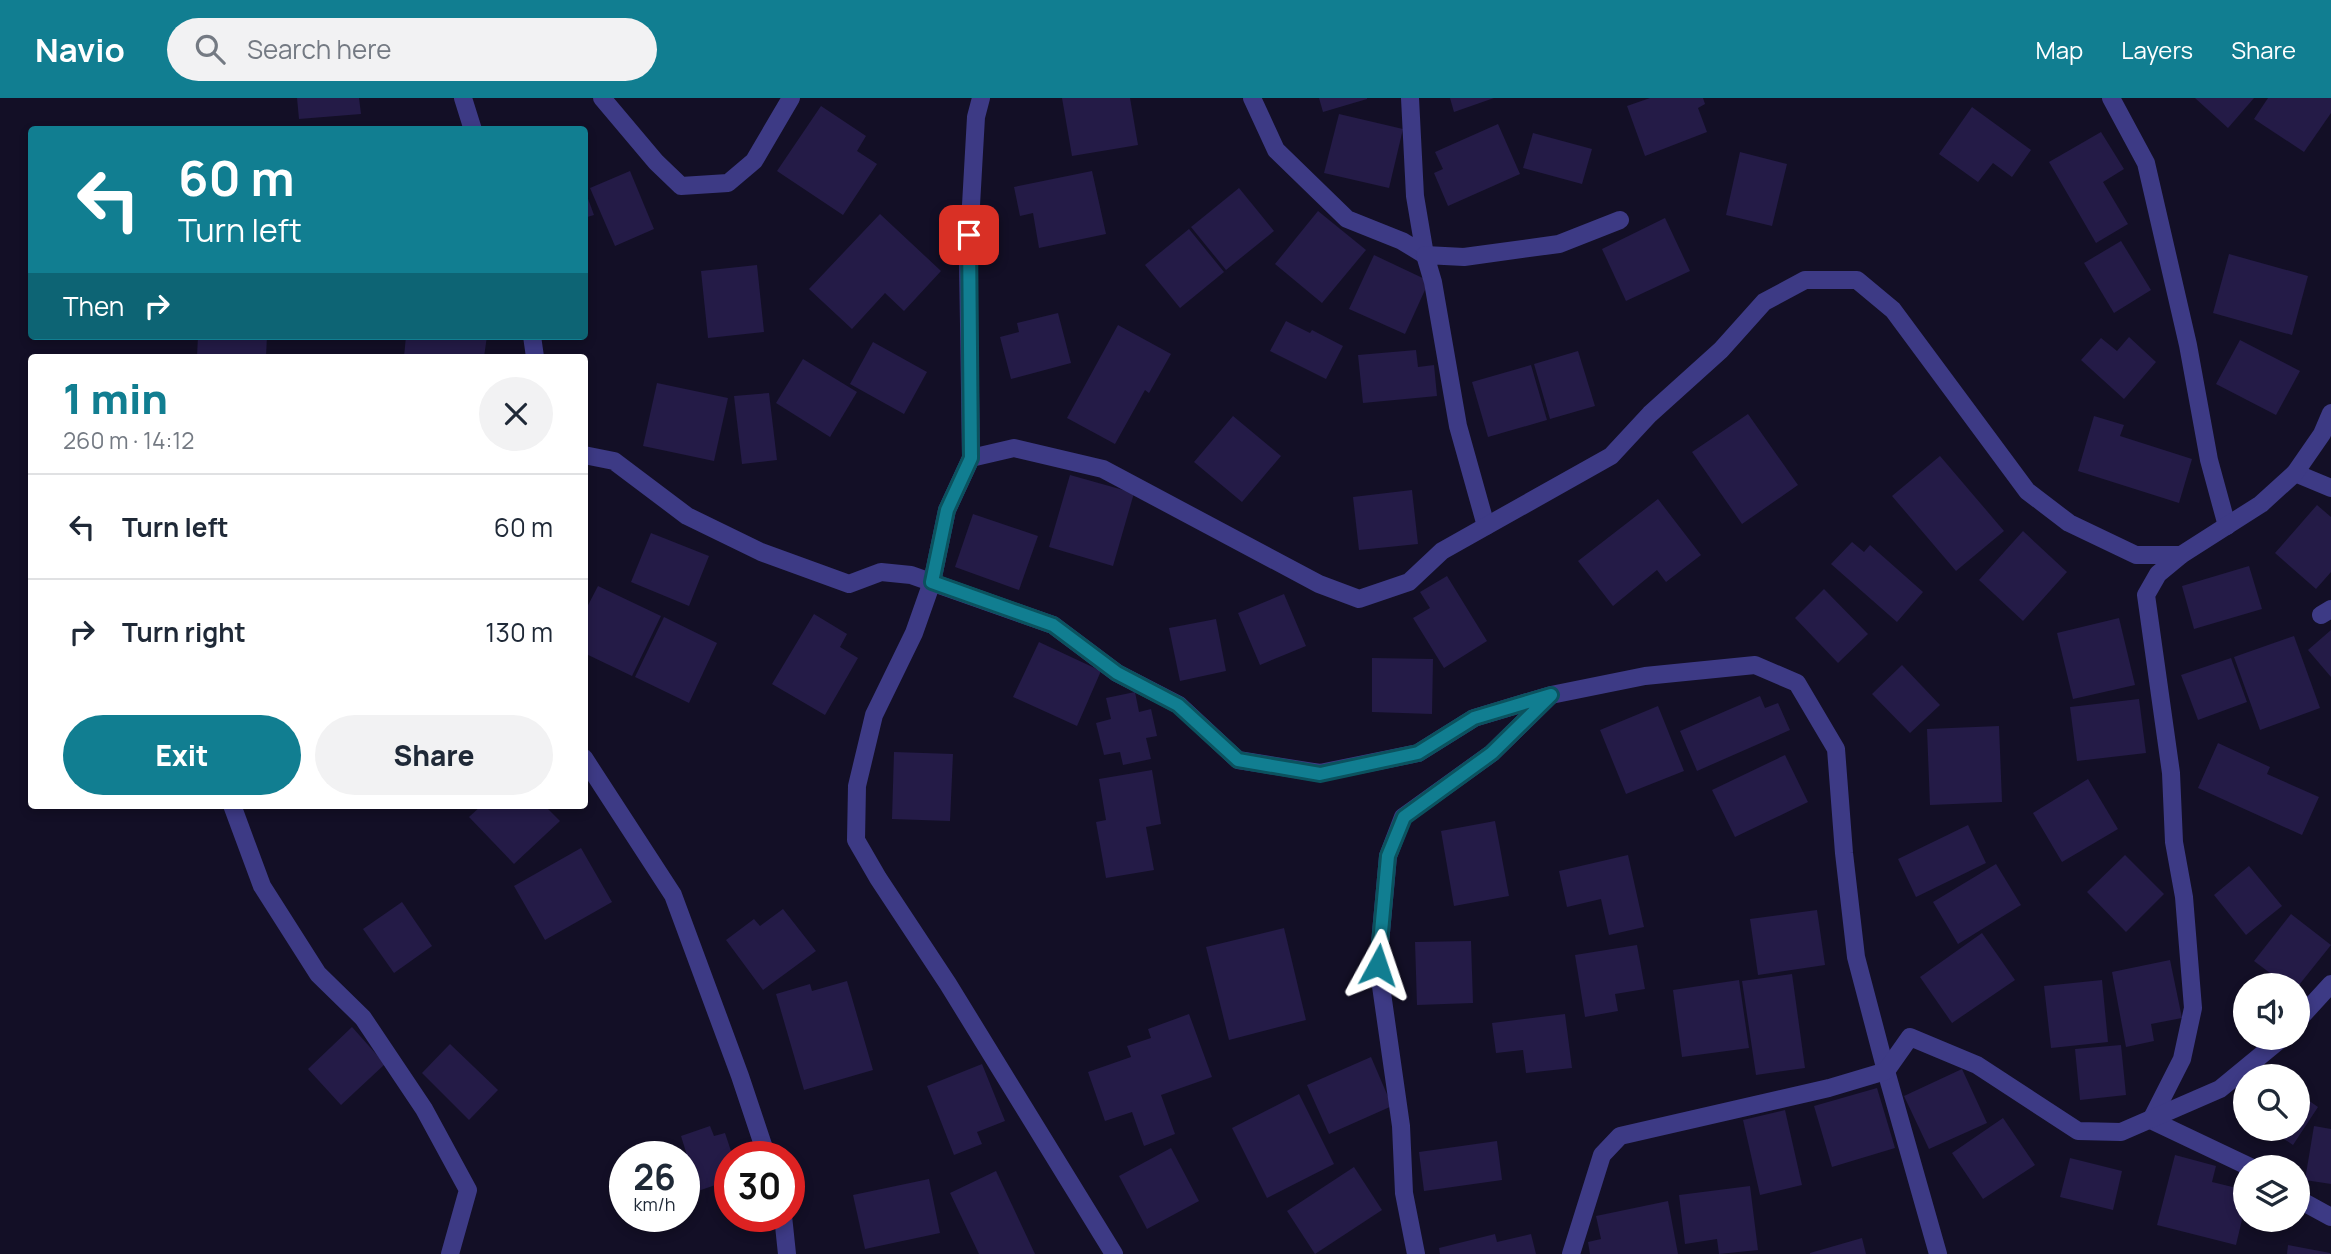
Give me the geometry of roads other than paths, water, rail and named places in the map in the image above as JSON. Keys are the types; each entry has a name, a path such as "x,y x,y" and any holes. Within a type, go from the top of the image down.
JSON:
{"street":[{"path":"463,98 473,126"},
{"path":"602,98 656,162 681,186 728,183 754,161 791,98"},
{"path":"981,98 976,117 968,258 971,458 947,510 932,582 914,633 874,715 857,786 856,840 1114,1254"},
{"path":"1252,98 1276,149 1347,219 1402,241 1425,255 1464,257 1559,244 1620,220"},
{"path":"1410,98 1415,196 1425,255 1433,282 1458,426 1486,526"},
{"path":"2110,98 2146,163 2188,345 2209,460 2227,526"},
{"path":"971,458 1014,448 1103,469 1319,584 1359,599 1409,582 1442,551 1611,456 1650,414 1721,350 1764,302 1805,280 1857,280 1893,310 2027,491 2068,523 2136,555 2181,555"},
{"path":"2151,1120 2182,1059 2193,1008 2184,897 2174,842 2171,773 2146,595 2158,574 2181,555 2261,504 2295,473 2322,435 2331,413"},
{"path":"588,456 614,461 687,516 761,552 836,580 849,584 881,572 911,575 1053,625 1117,673 1178,705 1238,760 1320,774 1418,753 1474,718 1551,695 1645,676 1755,665 1797,683 1836,749 1856,957 1885,1071 1938,1254"},
{"path":"2295,473 2331,488"},
{"path":"1416,1254 1404,1193 1401,1126 1378,965 1388,856 1404,817 1492,753 1551,695"},
{"path":"588,764 674,895 761,1141"},
{"path":"233,809 262,886 318,974 363,1018 424,1109 468,1190 450,1254"},
{"path":"2310,1007 2331,984"},
{"path":"1570,1254 1602,1156 1620,1136 1829,1088 1885,1071 1910,1037 1977,1065 2078,1131 2121,1132 2151,1120 2220,1089 2267,1050"},
{"path":"2151,1120 2233,1159"},
{"path":"2310,1206 2331,1217"},
{"path":"785,1232 787,1254"}]}
